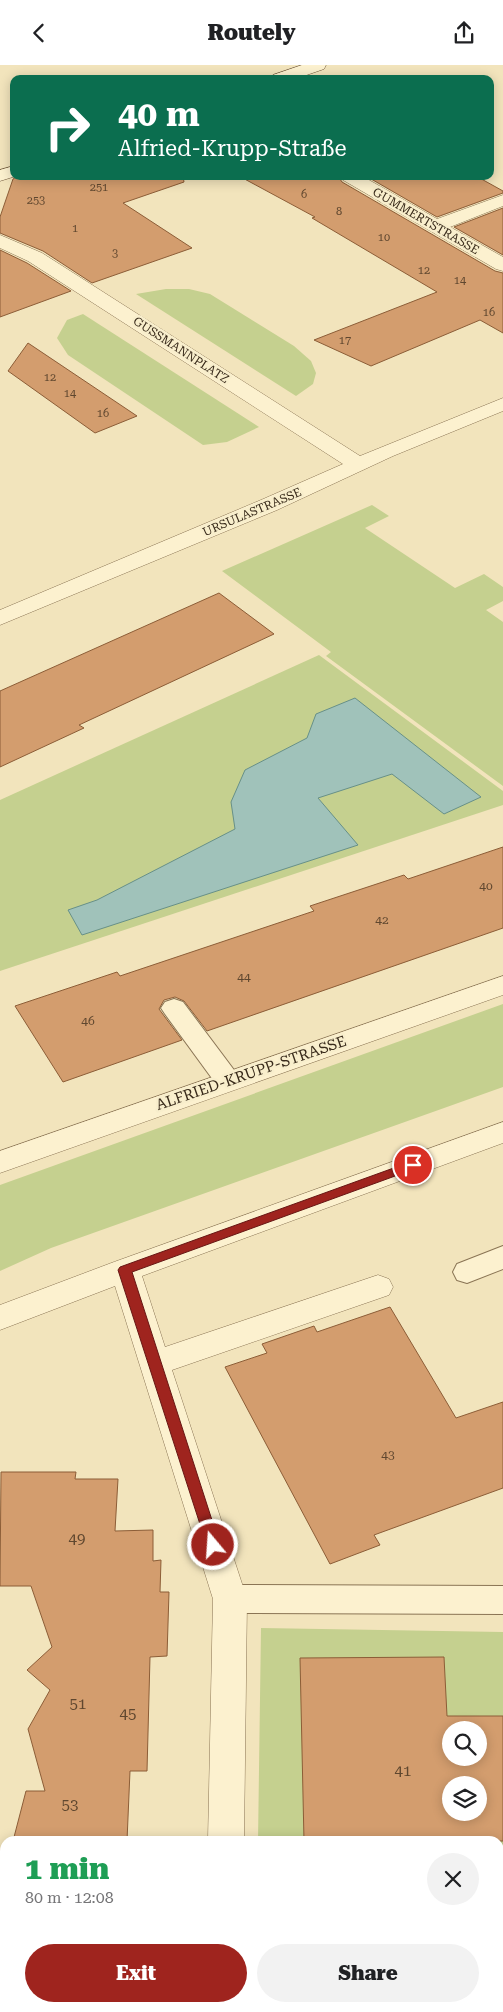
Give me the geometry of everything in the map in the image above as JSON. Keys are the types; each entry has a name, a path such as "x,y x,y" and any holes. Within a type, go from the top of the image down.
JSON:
{"street":[{"path":"290,75 318,65"},
{"name":"GUMMERTSTRASSE","path":"356,180 503,265"},
{"path":"435,226 503,200"},
{"name":"GUSSMANNPLATZ","path":"0,241 43,262 358,464"},
{"name":"URSULASTRASSE","path":"0,618 269,505 358,464 503,404"},
{"name":"ALFRIED-KRUPP-STRASSE","path":"0,1162 503,985"},
{"path":"0,1317 503,1132"},
{"path":"124,1270 230,1599 226,1836"},
{"path":"155,1363 378,1287"}],"lane":[{"path":"174,1008 228,1081"},
{"path":"467,1272 503,1257"},
{"path":"230,1599 503,1600"}],"green space":[{"path":"166,289 189,289 210,294 294,346 311,361 316,373 313,384 296,396 136,294"},
{"path":"83,314 259,427 227,442 203,445 68,355 57,338 67,320"},
{"path":"372,505 389,516 365,528 455,588 484,574 503,587 503,601 486,610 503,622 503,786 326,656 331,652 222,571"},
{"path":"319,655 503,791 503,805 0,971 0,800"},
{"path":"503,1004 503,1087 51,1248 0,1271 0,1185"},
{"path":"261,1628 503,1632 503,1836 258,1836"}],"water":[{"path":"355,698 481,797 444,814 392,774 318,798 358,845 82,935 68,910 97,900 235,829 231,802 245,770 307,738 316,714"}],"building":[{"path":"13,180 184,180 184,182 123,203 192,248 92,283 43,251 0,233 0,217"},
{"path":"246,180 341,180 495,271 503,273 503,333 480,320 371,366 314,340 437,292 312,218 315,217"},
{"path":"373,180 483,180 503,191 503,193 437,217"},
{"path":"503,208 503,255 454,227"},
{"path":"0,250 27,263 71,291 0,317"},
{"path":"28,343 137,416 95,433 8,371"},
{"path":"219,593 274,634 79,725 84,728 0,767 0,691"},
{"path":"503,847 503,928 207,1031 184,1001 175,997 164,1000 159,1009 182,1040 63,1082 15,1006 117,972 120,976 314,911 310,906 404,875 408,879"},
{"path":"390,1307 456,1418 503,1402 503,1488 374,1535 380,1545 330,1564 225,1367 267,1353 262,1344 314,1326 317,1332"},
{"path":"1,1472 76,1472 75,1479 118,1479 115,1531 153,1530 153,1561 161,1560 160,1592 169,1592 167,1656 150,1657 147,1771 130,1771 127,1836 14,1836 26,1791 45,1791 28,1729 50,1690 27,1670 52,1647 31,1586 0,1586"},
{"path":"444,1657 447,1716 503,1716 503,1836 304,1836 300,1658"}],"route":[{"path":"213,1545 124,1270 413,1165"}]}
